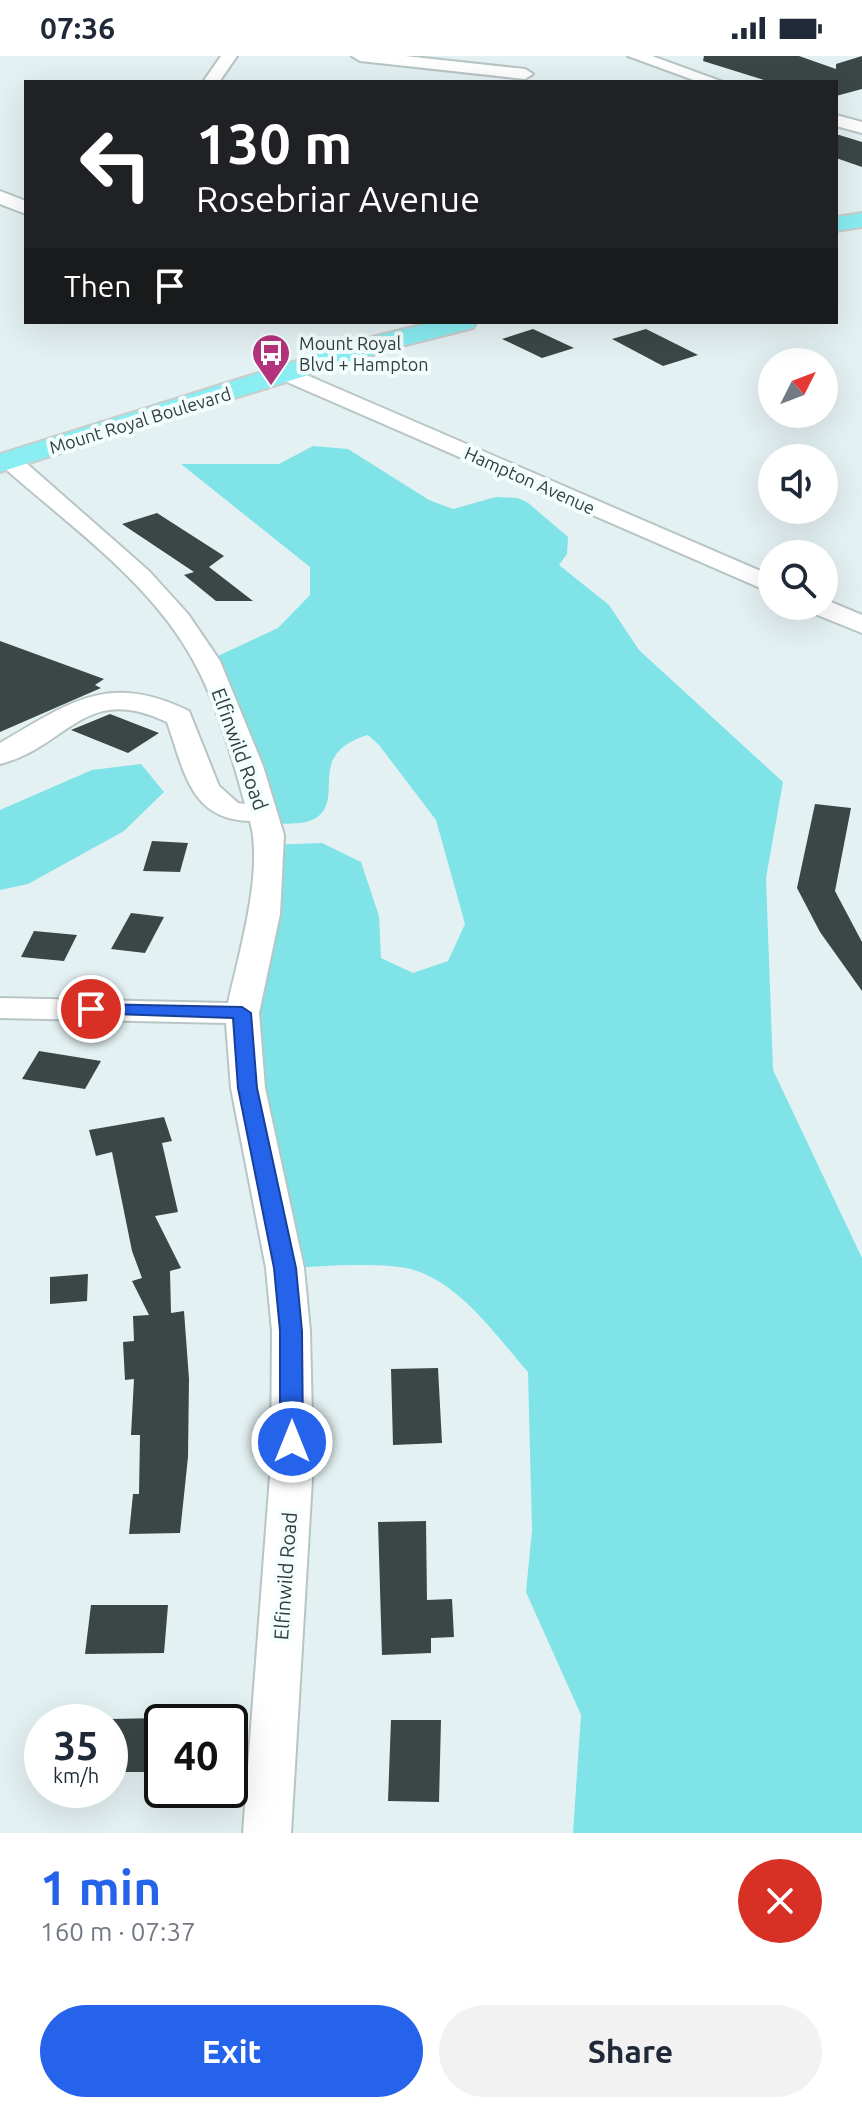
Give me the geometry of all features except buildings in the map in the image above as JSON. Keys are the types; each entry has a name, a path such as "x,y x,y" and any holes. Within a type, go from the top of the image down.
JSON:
{"main road":[{"path":"838,224 862,220"},
{"name":"Mount Royal Boulevard","path":"4,462 431,326"}],"street":[{"path":"212,80 229,56"},
{"path":"360,56 524,78 530,56"},
{"path":"636,56 709,80"},
{"path":"838,121 862,128"},
{"path":"0,197 24,207"},
{"name":"Hampton Avenue","path":"288,374 758,579"},
{"name":"Elfinwild Road","path":"4,462 140,576 179,620 207,661 249,766 269,835 264,914 242,1013 248,1088 285,1268 291,1331 292,1463 267,1833"},
{"path":"838,614 862,625"},
{"path":"0,755 93,707 121,698 151,704 179,717 206,789 214,797 230,812 264,813"},
{"path":"0,1008 242,1013"}],"shaded area":[{"path":"313,446 348,449 429,500 453,509 496,497 527,502 568,537 567,554 559,565 609,605 639,650 783,782 766,878 773,1070 862,1258 862,1833 573,1833 581,1715 526,1592 532,1530 528,1372 463,1299 431,1277 414,1270 385,1266 285,1268 248,1088 268,845 322,843 361,862 379,916 381,958 413,973 448,961 465,924 436,820 368,735 349,743 337,753 331,764 328,799 316,818 298,823 266,824 207,661 278,628 310,595 310,567 181,464 279,464"},
{"path":"141,764 164,792 124,831 28,884 0,890 0,810 92,770"}],"place":[{"name":"Mount Royal Blvd + Hampton","path":"271,387"}],"route":[{"path":"91,1009 242,1013 248,1088 285,1268 291,1331 292,1442"}]}
